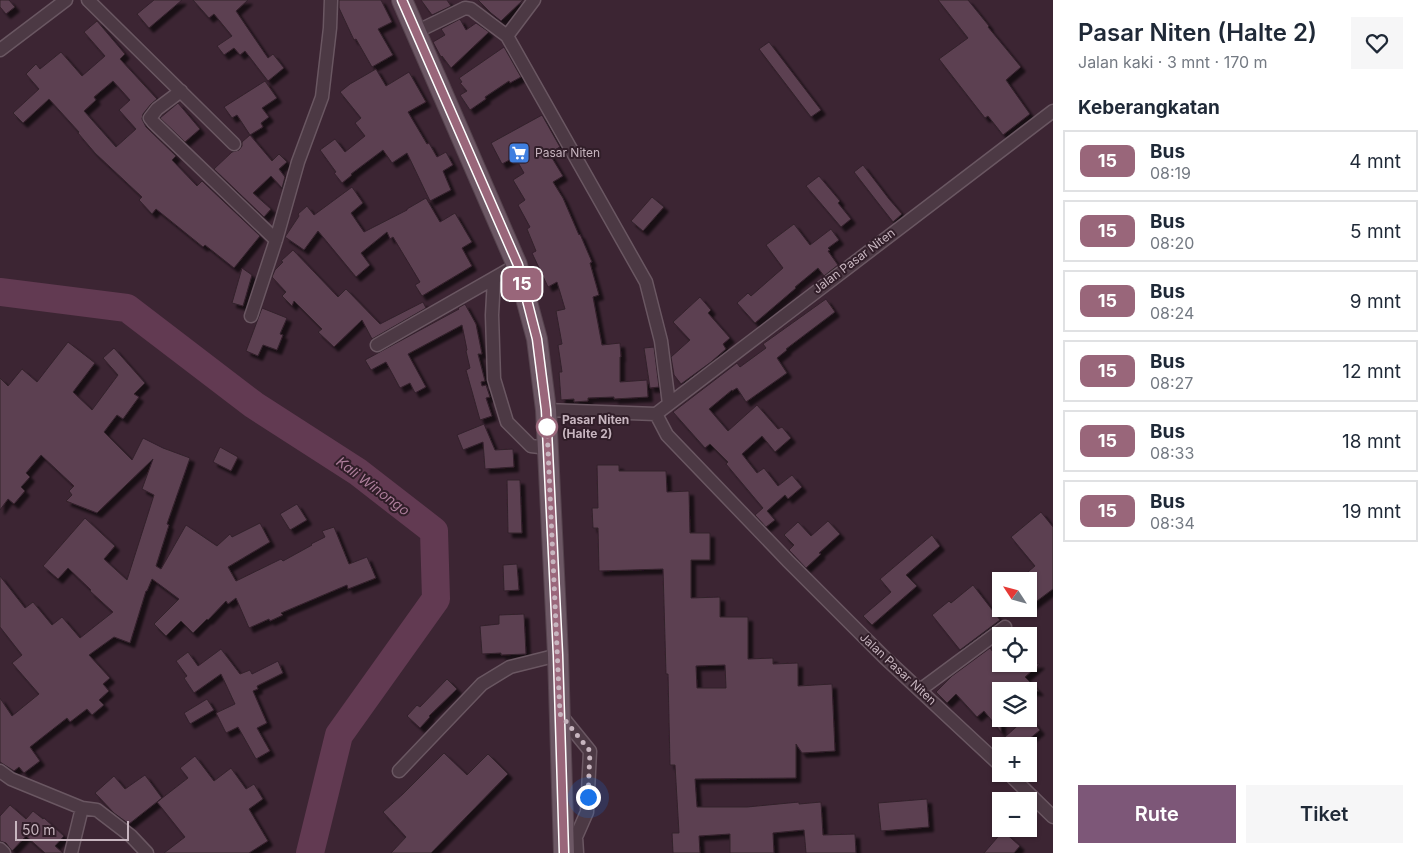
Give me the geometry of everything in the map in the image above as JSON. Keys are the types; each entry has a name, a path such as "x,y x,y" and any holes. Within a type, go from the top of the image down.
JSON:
{"main road":[{"path":"402,0 518,265 537,339 546,410 568,842"}],"street":[{"path":"0,50 66,0"},
{"path":"88,0 234,144"},
{"path":"251,316 276,240 298,162 322,97 330,28 331,0"},
{"path":"507,36 534,0"},
{"path":"416,32 465,8 471,9 507,36 646,282 661,341 669,404"},
{"path":"181,91 157,109 150,118 276,240"},
{"name":"Jalan Pasar Niten","path":"992,758 884,657 788,561 667,435 656,414 1053,111"},
{"path":"377,345 518,265"},
{"path":"494,278 492,316 494,380 507,422 530,446 548,448"},
{"path":"546,410 656,414"},
{"path":"920,690 992,637"},
{"path":"399,771 482,684 510,667 558,655"},
{"path":"560,714 590,751 587,812 568,842 577,853"},
{"path":"0,771 11,779 82,808 98,810 131,836 146,853"},
{"path":"1018,782 1051,810"},
{"path":"71,853 82,808"},
{"path":"0,849 4,853"}],"building":[{"path":"0,0 9,0 15,7 6,14 0,7"},
{"path":"154,0 182,0 149,28 137,14"},
{"path":"193,0 248,0 236,11 268,58 273,54 284,68 268,81 245,51 240,55 234,48 224,55 217,46 232,36 214,14 209,18"},
{"path":"339,0 381,0 392,22 378,29 393,55 372,67 356,39 354,40 339,8"},
{"path":"421,0 447,0 451,6 432,15"},
{"path":"478,0 523,0 501,21"},
{"path":"938,0 968,0 1021,67 1006,80 1030,114 1003,135 988,116 985,118 939,59 968,38"},
{"path":"460,19 466,30 476,23 489,32 451,68 441,57 433,42 445,35 441,29"},
{"path":"97,21 125,54 120,59 157,99 143,114 142,119 146,127 176,156 172,160 197,186 202,181 260,236 234,268 205,245 203,247 156,209 152,214 139,200 142,197 95,153 49,99 23,123 13,113 39,89 26,74 36,64 40,69 61,52 82,76 105,56 84,32","holes":["113,81 130,100 119,110 136,129 116,147 84,111 96,100 94,97"]},
{"path":"769,42 821,110 811,117 759,49"},
{"path":"504,47 521,77 510,83 509,81 470,110 460,95 467,91 460,83 462,82 459,78"},
{"path":"376,69 386,86 409,72 426,102 408,112 437,157 446,152 453,165 443,171 451,190 430,201 407,153 392,163 383,150 342,183 320,150 335,139 345,152 365,136 355,123 361,118 340,92"},
{"path":"265,81 277,98 262,108 269,117 261,123 263,127 250,135 237,115 232,118 224,107"},
{"path":"178,103 200,129 185,142 160,118"},
{"path":"542,115 560,147 549,153 563,176 553,182 563,198 592,262 590,263 599,295 593,297 602,345 620,343 620,382 647,380 648,397 588,398 588,401 574,402 574,399 561,400 559,372 562,372 558,345 562,344 556,311 565,309 557,282 548,287 532,253 536,251 527,229 530,227 518,205 525,200 513,180 524,173 515,157 502,164 491,143"},
{"path":"250,135 272,161 279,154 287,162 279,169 285,177 282,188 271,176 253,193 271,209 264,217 214,169 232,152 239,150 242,142"},
{"path":"863,165 902,214 893,222 854,172"},
{"path":"819,176 840,201 838,203 851,219 841,227 806,186"},
{"path":"352,187 363,203 351,213 364,232 426,198 440,222 455,213 472,242 462,248 472,266 422,296 415,285 420,282 393,237 390,239 387,232 361,253 370,265 356,277 318,231 304,250 285,237 299,216 298,214 307,206 314,215"},
{"path":"652,197 664,207 643,231 631,221"},
{"path":"794,224 810,245 831,229 839,240 828,248 830,250 828,251 838,265 824,276 818,268 755,323 737,303 748,293 751,296 783,268 766,245"},
{"path":"293,250 338,297 346,289 380,324 423,302 426,308 372,339 362,320 334,347 318,332 322,329 294,301 292,306 282,296 286,292 272,277 275,270 283,262 281,261"},
{"path":"242,268 252,275 243,306 232,303"},
{"path":"700,297 711,310 708,313 730,338 723,344 726,349 681,384 674,375 671,357 690,340 673,322"},
{"path":"826,299 835,312 777,358 787,373 746,402 737,388 709,409 728,431 757,405 778,429 782,427 791,438 775,452 762,436 742,454 757,473 764,468 778,486 792,475 802,487 788,499 785,495 767,511 775,520 766,527 755,515 763,508 726,464 728,462 710,444 705,448 673,412 737,363 740,367 766,348 763,344"},
{"path":"465,304 476,324 482,354 478,354 485,381 481,382 482,386 486,385 490,397 486,398 492,416 480,420 466,370 470,368 462,325 408,354 426,387 415,393 410,383 400,388 386,362 371,370 365,360"},
{"path":"262,308 287,318 280,334 283,335 277,350 263,345 258,356 246,351"},
{"path":"68,342 95,363 73,392 92,410 118,375 103,358 114,348 145,383 134,394 139,397 123,419 117,415 104,432 132,460 143,438 190,458 167,524 169,525 156,566 161,569 186,525 217,546 230,534 232,537 260,523 270,542 228,567 236,581 281,559 283,561 325,537 322,531 334,527 349,564 367,557 376,578 348,589 347,585 281,613 283,615 270,621 269,619 249,628 236,598 228,604 226,601 193,633 181,621 166,636 154,624 179,599 152,579 146,591 130,643 114,637 89,655 110,678 103,684 109,691 99,700 104,705 92,715 87,709 70,722 67,718 30,747 40,761 24,773 19,767 14,771 0,762 0,698 12,716 39,694 12,663 22,655 0,627 0,576 25,608 33,602 52,625 62,617 80,638 113,612 68,568 58,579 43,566 85,518 115,546 104,559 127,580 154,495 142,489 153,459 97,513 66,501 72,495 69,491 74,486 41,455 26,473 30,477 21,487 25,491 14,504 8,499 0,510 0,378 8,386 22,369 37,382"},
{"path":"654,347 659,387 650,388 644,348"},
{"path":"484,424 495,450 513,449 514,467 485,469 483,442 463,450 457,435"},
{"path":"220,447 238,457 231,471 213,462"},
{"path":"597,465 619,465 619,471 666,471 667,492 689,491 690,533 710,533 710,560 691,560 691,598 720,597 720,617 748,617 748,659 773,658 773,664 798,663 798,686 832,684 835,751 802,753 796,744 796,778 695,779 697,807 747,807 821,802 823,835 855,834 856,853 806,853 804,830 773,833 774,853 730,853 730,834 699,836 700,853 673,853 672,833 679,833 675,765 670,765 663,569 599,571 598,528 593,528 592,508 598,508","holes":["725,665 726,688 697,688 696,666"]},
{"path":"507,480 520,480 522,533 508,533"},
{"path":"297,504 307,520 290,530 280,514"},
{"path":"1041,512 1053,527 1053,589 1038,600 1038,572 1028,572 1035,566 1011,537"},
{"path":"828,521 840,534 806,568 789,550 794,545 784,535 798,522 811,536"},
{"path":"932,535 940,546 906,575 917,586 872,625 863,616 891,592 880,579"},
{"path":"517,564 519,590 504,591 503,565"},
{"path":"973,585 992,610 992,618 998,618 1000,620 960,650 932,615 949,601 951,603"},
{"path":"524,614 526,654 482,654 480,626 499,624 499,615"},
{"path":"990,648 992,651 992,672 1031,672 1025,677 1030,682 992,682 992,721 984,711 977,717 956,694 947,703 936,692 952,676"},
{"path":"221,649 240,674 250,670 252,674 278,661 283,673 257,686 258,689 253,691 267,723 257,728 270,751 256,759 238,727 226,733 216,713 235,704 221,674 194,693 184,678 187,676 176,661 188,652 198,666"},
{"path":"447,679 457,689 429,716 420,728 407,716 417,705 420,707"},
{"path":"207,699 214,710 190,724 184,713"},
{"path":"1037,726 1040,730 1032,737 1005,737 1016,727"},
{"path":"444,753 467,775 488,754 508,774 431,853 391,853 406,837 383,812"},
{"path":"195,756 214,781 231,768 246,789 254,784 263,799 249,809 268,841 249,853 164,853 185,837 157,802 188,778 180,768"},
{"path":"145,775 162,798 129,824 114,813 95,793 114,776 125,789"},
{"path":"927,799 929,827 881,831 878,803"},
{"path":"10,805 26,819 33,811 64,836 55,846 63,853 45,853 26,836 12,851 6,843 0,841 0,816"},
{"path":"998,837 1010,837 1020,846 1014,853 984,853"}],"waterway":[{"name":"Kali Winongo","path":"0,292 127,308 254,405 358,472 434,531 436,599 339,735 310,853"}],"bus line":[{"name":"15","path":"402,0 518,265 537,339 546,410 558,655 564,853"}],"place":[{"name":"Pasar Niten","path":"519,153"},
{"name":"Pasar Niten (Halte 2)","path":"547,427"}],"route":[{"path":"547,427 560,714 590,751 588,797"}]}
